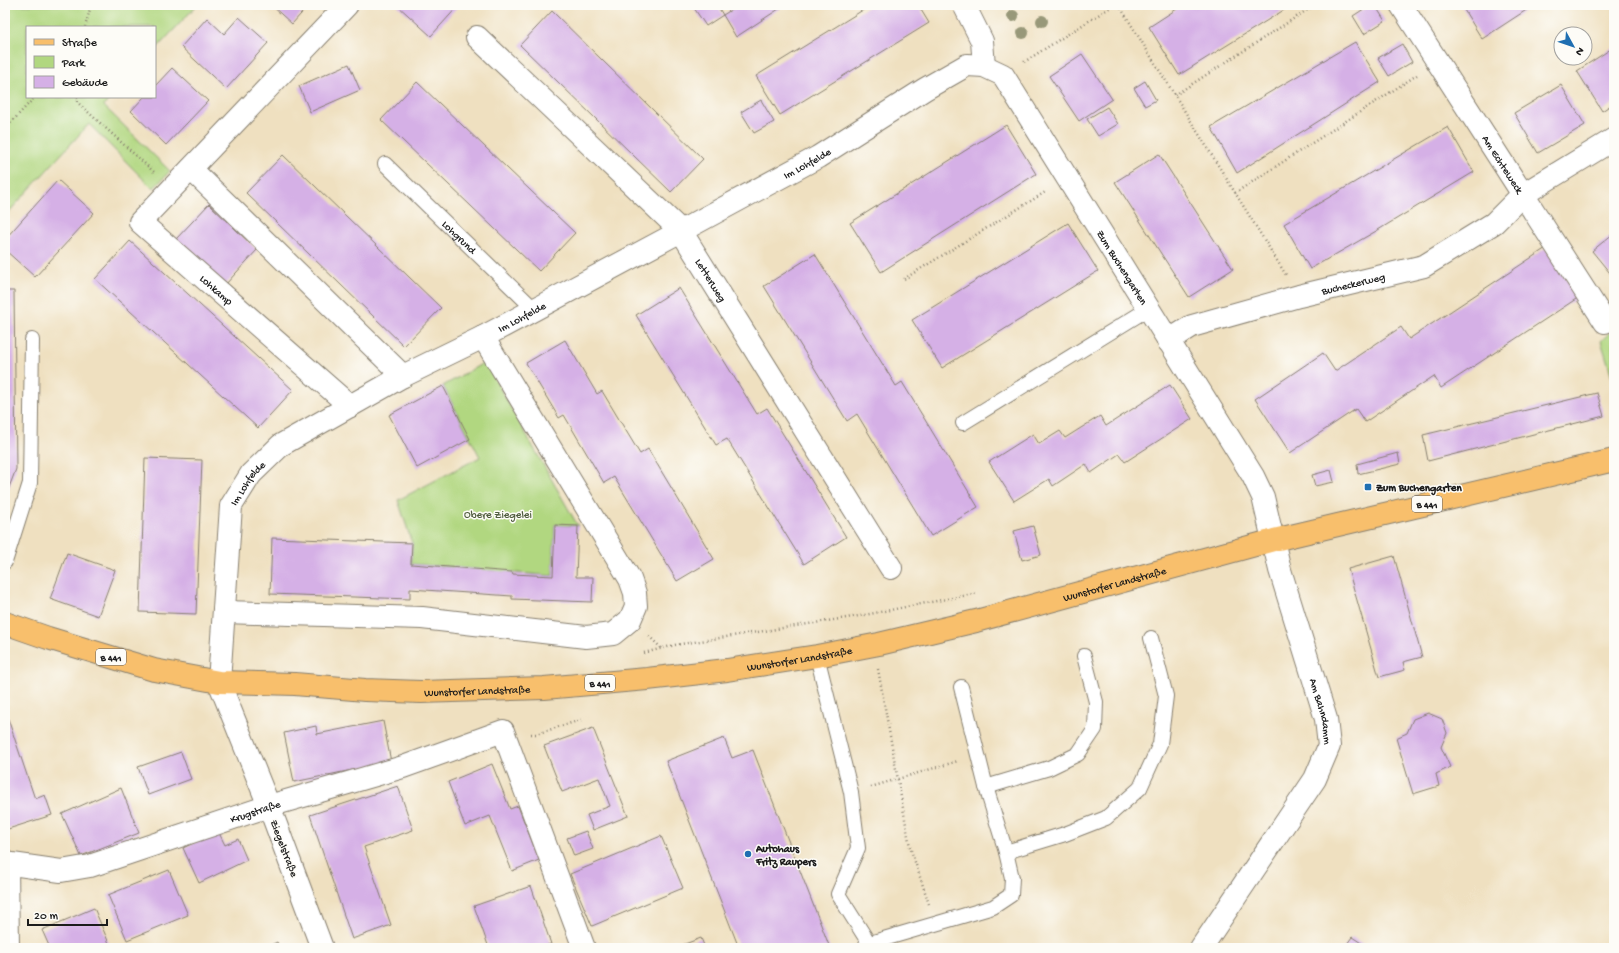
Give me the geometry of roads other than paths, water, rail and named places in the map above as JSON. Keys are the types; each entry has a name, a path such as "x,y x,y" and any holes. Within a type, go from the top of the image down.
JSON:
{"main road":[{"name":"Wunstorfer Landstraße","path":"5,623 48,638 154,670 219,682 295,684 365,690 421,692 544,688 647,679 728,670 817,656 879,644 976,621 1274,540 1614,460"}],"street":[{"name":"Lohkamp","path":"347,5 140,222 350,406"},
{"path":"964,5 982,41 984,66"},
{"name":"Am Echteweck","path":"1401,5 1605,322"},
{"name":"Letterweg","path":"477,37 681,231 891,568"},
{"name":"Im Lohfelde","path":"219,682 231,506 251,474 281,446 403,376 483,337 818,157 925,89 967,66 984,66"},
{"name":"Zum Buchengarten","path":"984,66 1003,75 1066,179 1253,476 1263,497 1274,540"},
{"name":"Bucheckerweg","path":"1168,341 1192,326 1299,296 1424,266 1494,223 1522,195 1614,139"},
{"path":"191,169 403,376"},
{"path":"224,612 422,618 586,637 613,634 630,620 636,606 635,593 630,579 483,337"},
{"name":"Am Bahndamm","path":"1201,948 1315,779 1329,746 1326,719 1280,570 1274,540"},
{"name":"Ziegelstraße","path":"219,682 269,806 322,948"},
{"name":"Krugstraße","path":"6,863 61,871 90,866 269,806 403,767 503,731 584,948"},
{"path":"6,863 8,948"}],"lane":[{"name":"Lohgrund","path":"385,164 534,309"},
{"path":"963,424 1148,309"},
{"path":"5,562 30,483 32,340"},
{"path":"1006,852 1065,834 1106,818 1140,788 1160,744 1166,696 1151,638"},
{"path":"817,656 851,792 858,848 838,894 871,946 936,923 993,907 1011,895 1012,878 1006,852 986,787 960,687"},
{"path":"986,787 1049,768 1078,754 1094,729 1096,716 1096,702 1084,656"}],"place":[{"name":"Zum Buchengarten","path":"1368,487"},
{"name":"Autohaus Fritz Raupers","path":"748,854"}],"park label":[{"name":"Obere Ziegelei","path":"498,514"}]}
